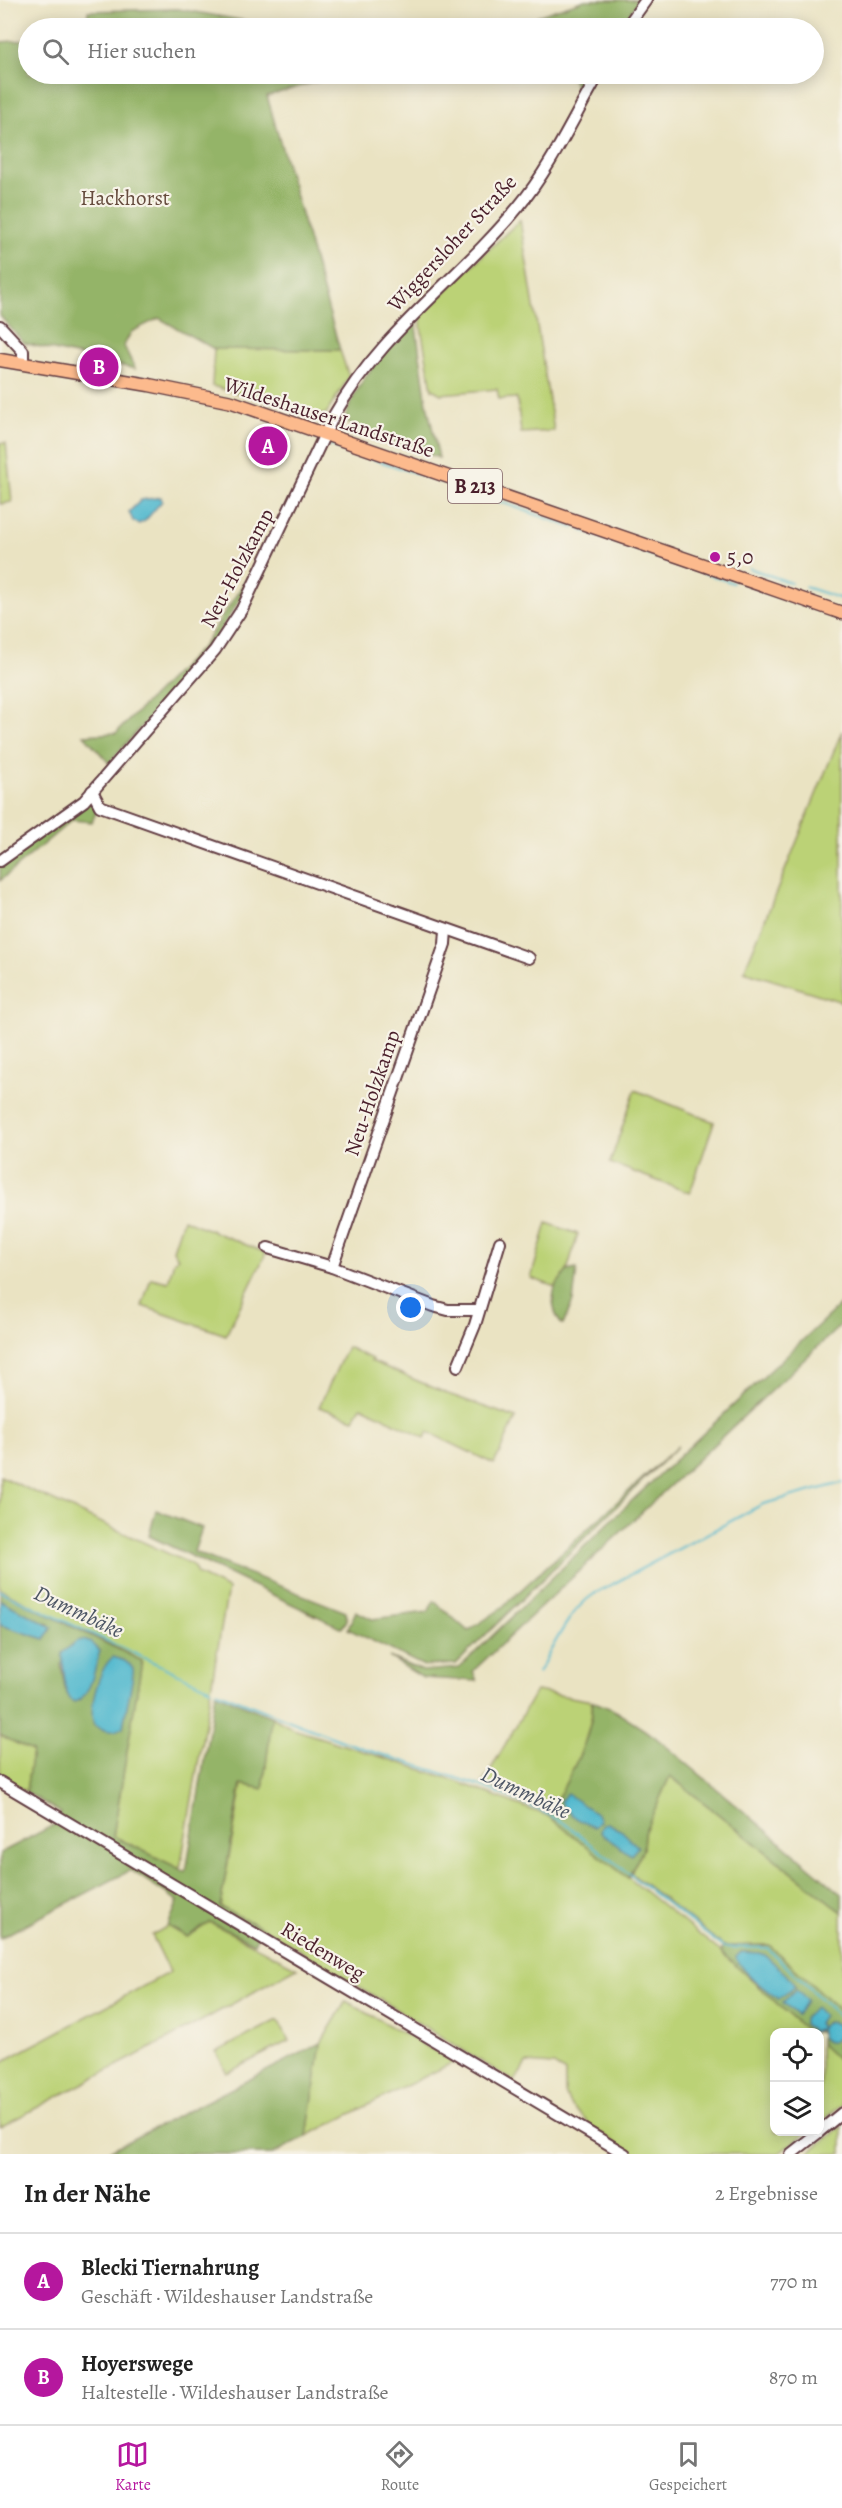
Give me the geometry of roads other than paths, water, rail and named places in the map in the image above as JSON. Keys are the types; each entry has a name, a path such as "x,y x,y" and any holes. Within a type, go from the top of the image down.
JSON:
{"main road":[{"name":"Wildeshauser Landstraße","path":"0,360 149,385 232,402 842,613"}],"street":[{"path":"633,18 646,0"},
{"name":"Wiggersloher Straße","path":"327,434 350,387 374,356 520,204 554,156 594,84"},
{"path":"0,326 23,351 23,364"},
{"name":"Neu-Holzkamp","path":"0,861 84,801 159,712 197,672 243,609 327,434"},
{"path":"92,791 100,806 529,958"},
{"name":"Neu-Holzkamp","path":"332,1267 444,944 446,930"},
{"path":"458,1366 479,1310 500,1242"},
{"path":"268,1248 332,1267 433,1306 448,1310 479,1310"},
{"name":"Riedenweg","path":"0,1782 625,2154"},
{"path":"824,2127 842,2113"},
{"path":"791,2154 813,2136"}],"water":[{"path":"161,497 162,501 145,521 139,524 133,521 129,512 141,500"},
{"path":"0,1600 52,1627 45,1639 0,1625"},
{"path":"77,1641 92,1643 100,1651 85,1695 74,1702 66,1693 62,1653"},
{"path":"113,1657 129,1664 133,1672 123,1727 112,1731 94,1725 92,1709 99,1679"},
{"path":"567,1794 597,1814 600,1821 595,1827 580,1821 566,1810 560,1801"},
{"path":"608,1823 622,1831 638,1847 631,1855 600,1831 603,1824"},
{"path":"741,1952 765,1955 791,1979 795,1987 778,1999 750,1977 735,1958"},
{"path":"796,1990 807,2000 797,2015 783,2002"},
{"path":"815,2007 823,2015 818,2023 821,2028 808,2028 804,2024 804,2018"},
{"path":"830,2022 839,2028 837,2039 830,2042 824,2040 824,2028 821,2028 823,2025"}],"waterway":[{"path":"330,445 443,482"},
{"path":"450,485 491,499"},
{"path":"498,501 574,528"},
{"path":"581,530 686,567"},
{"path":"749,568 791,583"},
{"path":"699,571 733,583"},
{"path":"805,587 842,599"},
{"path":"538,1673 569,1619 594,1594 763,1504 842,1483"},
{"name":"Dummbäke","path":"0,1591 211,1689"},
{"name":"Dummbäke","path":"216,1691 332,1737 518,1800 564,1823 723,1947 767,1948 842,2019"}],"place":[{"name":"Hoyerswege","path":"99,367"},
{"name":"Blecki Tiernahrung","path":"268,446"},
{"name":"5,0","path":"715,557"}],"park label":[{"name":"Hackhorst","path":"125,198"}]}
